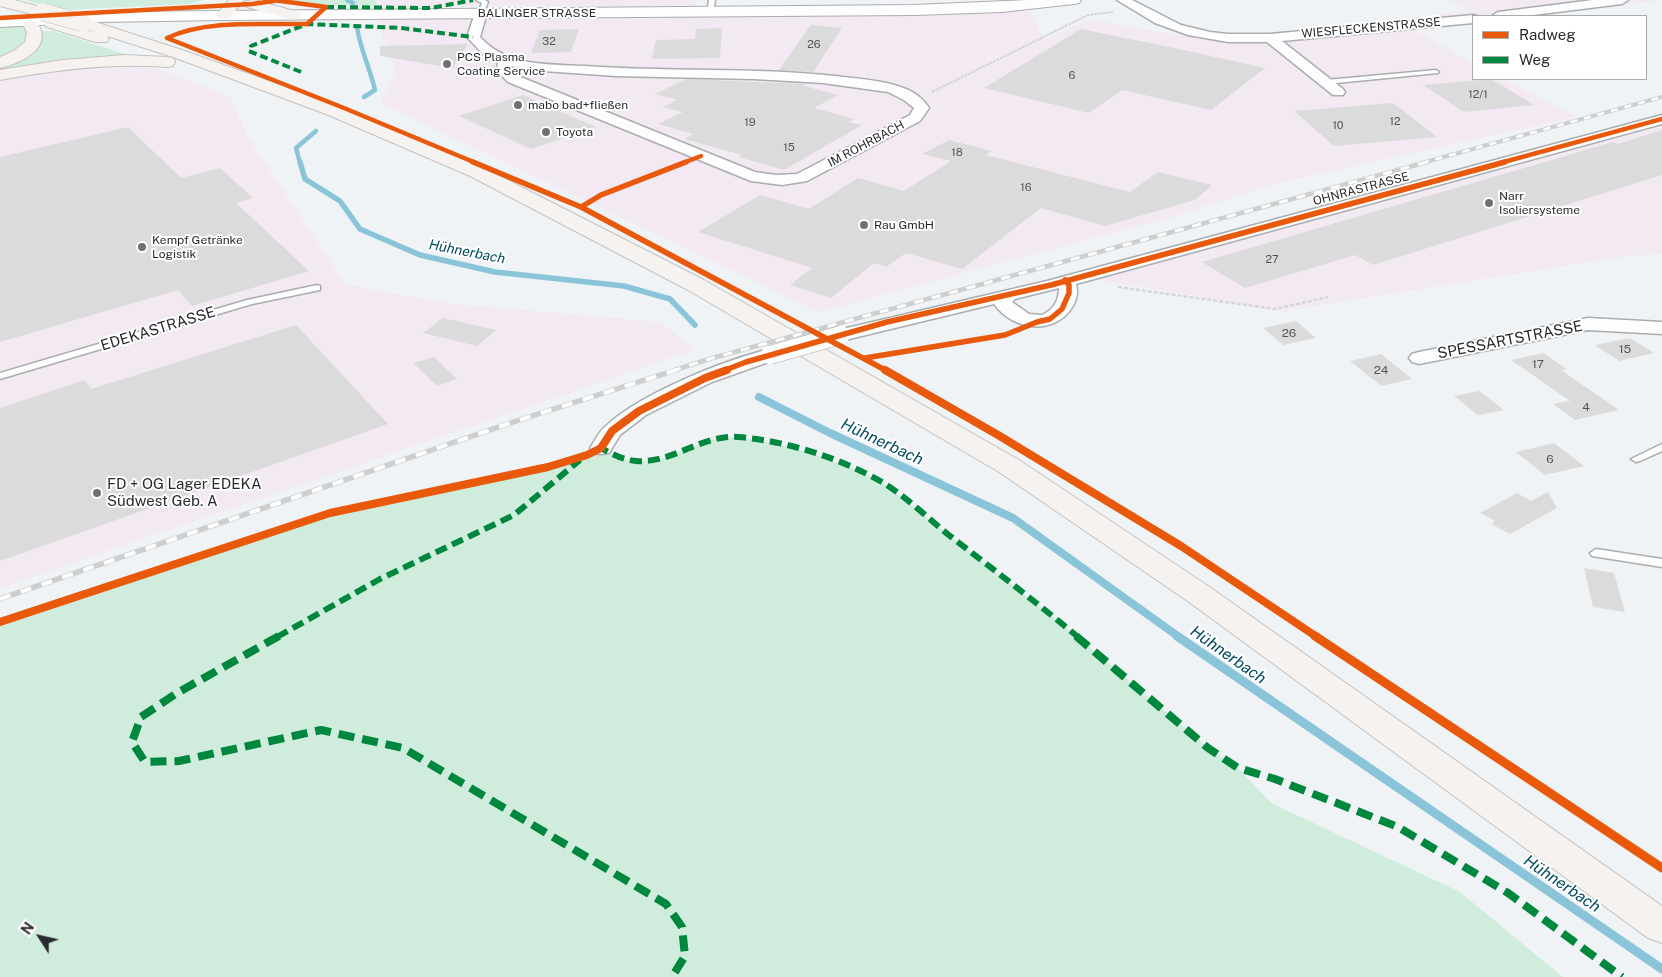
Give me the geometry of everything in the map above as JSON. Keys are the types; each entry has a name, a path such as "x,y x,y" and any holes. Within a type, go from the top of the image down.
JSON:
{"highway":[{"path":"224,15 237,0"},
{"path":"12,12 83,23 179,54 332,110 477,172 696,285 1009,466 1200,595 1662,928"},
{"path":"0,63 28,49 36,36 35,30 12,12"},
{"path":"47,18 261,95 482,186 511,191"},
{"path":"0,75 96,60 167,62"}],"main road":[{"name":"BALINGER STRASSE","path":"12,12 98,17 224,15 249,6 293,15 481,5 963,9 1074,0"}],"street":[{"name":"WIESFLECKENSTRASSE","path":"1122,0 1163,24 1201,36 1237,39 1270,38 1472,19"},
{"path":"1506,15 1622,0"},
{"path":"481,5 473,36 483,49 505,61 613,73 811,77 872,85 901,92 917,100"},
{"name":"WIESFLECKENSTRASSE","path":"1270,38 1338,92"},
{"name":"IM ROHRBACH","path":"505,61 504,71 513,79 751,176 768,180 786,181 801,178 915,118 922,108 917,100"},
{"name":"OHNRASTRASSE","path":"601,448 612,431 639,411 705,378 770,355 841,335 1066,280 1662,119"},
{"path":"1010,294 1002,301 1010,312 1026,320 1036,322 1050,319 1062,309 1070,293 1070,285 1066,280"},
{"name":"SPESSARTSTRASSE","path":"1419,358 1588,324 1662,328"}],"lane":[{"path":"481,5 494,0"},
{"path":"1326,82 1436,72"},
{"name":"EDEKASTRASSE","path":"0,376 250,302 317,288"},
{"path":"1636,459 1662,447"},
{"path":"1596,553 1662,563"}],"path":[{"path":"917,100 1088,15 1138,10"},
{"path":"1114,286 1275,309 1328,297"}],"shaded area":[{"path":"373,0 694,0 696,6 379,6"},
{"path":"1449,0 1662,0 1534,15 1472,15 1472,22 1413,29 1472,62 1472,80 1505,80 1576,117 1274,184 1176,216 819,312 380,103 396,73 376,17 895,15 1031,11 1044,40 1089,19 1176,35 1240,36 1471,11"},
{"path":"133,63 153,67 230,97 248,137 345,284 445,303 661,322 694,350 0,588 0,79 13,75"},
{"path":"1662,126 1662,254 1628,256 1283,311 1071,275"}],"green space":[{"path":"28,0 203,0 191,4 62,10"},
{"path":"286,0 374,0 379,6 318,5"},
{"path":"16,24 34,31 53,31 128,55 33,65 0,76 0,25"},
{"path":"733,437 772,443 810,453 829,459 883,483 1067,628 1208,748 1238,768 1271,803 1460,892 1563,977 0,977 0,622 330,513 587,455 601,448 623,459 648,461 660,459 709,440"}],"building":[{"path":"811,25 842,28 813,72 779,70"},
{"path":"722,28 720,58 652,59 656,40 695,39 696,29"},
{"path":"579,29 571,52 531,53 540,30"},
{"path":"1081,29 1265,68 1211,110 1122,90 1089,113 984,88"},
{"name":"PCS Plasma Coating Service","path":"468,44 453,68 380,56 380,46"},
{"path":"686,79 805,84 804,86 838,95 814,108 854,119 849,122 862,125 784,170 738,157 742,155 684,139 693,134 658,124 683,112 663,107 677,100 655,94"},
{"path":"1493,80 1534,105 1464,112 1423,85"},
{"path":"523,95 596,127 531,149 459,116"},
{"path":"1393,103 1437,137 1334,146 1294,111"},
{"name":"Kempf Getränke Logistik","path":"128,127 181,178 220,168 253,198 236,203 309,271 192,306 178,290 0,342 0,157"},
{"name":"Narr Isoliersysteme","path":"1662,130 1662,175 1373,265 1355,255 1245,288 1202,262 1613,142 1618,144"},
{"path":"949,140 992,151 986,155 1130,192 1158,172 1212,185 1195,200 1105,226 1041,208 962,269 906,253 886,267 874,263 831,298 790,285 812,268 698,232 760,195 809,209 858,178 904,191 951,161 922,154"},
{"path":"443,318 496,330 477,346 423,333"},
{"path":"1296,321 1316,338 1283,345 1263,328"},
{"name":"FD + OG Lager EDEKA Südwest Geb. A","path":"296,325 388,424 0,561 0,408 85,380 91,389"},
{"path":"1630,338 1654,353 1619,361 1595,345"},
{"path":"1543,353 1567,369 1561,370 1619,410 1575,420 1553,404 1570,401 1511,360"},
{"path":"1381,354 1412,379 1381,386 1350,361"},
{"path":"434,357 457,379 437,386 413,363"},
{"path":"1479,391 1504,410 1478,415 1454,396"},
{"path":"1554,443 1584,466 1545,475 1516,452"},
{"path":"1548,492 1557,508 1510,534 1491,524 1495,521 1480,513 1517,493 1531,501"},
{"path":"1584,568 1614,573 1625,612 1593,607"}],"waterway":[{"name":"Hühnerbach","path":"347,0 353,3"},
{"name":"Hühnerbach","path":"357,27 360,43 375,90 364,97"},
{"name":"Hühnerbach","path":"300,163 296,148 316,131"},
{"name":"Hühnerbach","path":"300,162 305,179 340,201 360,229 420,255 495,272 624,286 670,299 695,325"},
{"name":"Hühnerbach","path":"759,397 830,433 1013,518 1179,637"},
{"name":"Hühnerbach","path":"1177,636 1662,969"}],"railway":[{"path":"1422,163 1662,97"},
{"path":"672,371 709,359 1427,162"},
{"path":"0,599 510,423 676,370"}],"marked path":[{"path":"326,7 431,8 473,0"},
{"path":"301,72 249,51 251,46 307,24 401,28 473,37"},
{"path":"597,450 601,448 620,458 637,461 653,460 717,438 753,439 811,453 849,467 883,483 1067,628 1208,748 1238,768 1275,779 1398,827 1508,893 1622,977"},
{"path":"580,460 514,515 380,579 177,693 141,717 132,742 145,762 179,761 321,730 403,748 666,904 682,927 685,956 672,977"}],"cycle path":[{"path":"273,0 326,7 307,24 213,27 194,29 167,38 344,108 581,207 865,358 998,435 1181,546 1662,868"},
{"path":"0,18 252,4 274,1"},
{"path":"0,622 330,513 548,467 587,455 601,448 612,431 639,411 705,378 746,362 887,322 1051,285 1662,119"},
{"path":"581,207 601,195 701,156"},
{"path":"865,358 1005,335 1037,322 1050,319 1062,309 1069,293 1069,285 1065,280"}],"place":[{"name":"PCS Plasma Coating Service","path":"447,64"},
{"name":"mabo bad+fließen","path":"518,105"},
{"name":"Toyota","path":"546,132"},
{"name":"Narr Isoliersysteme","path":"1489,203"},
{"name":"Rau GmbH","path":"864,225"},
{"name":"Kempf Getränke Logistik","path":"142,247"},
{"name":"FD + OG Lager EDEKA Südwest Geb. A","path":"97,493"}]}
